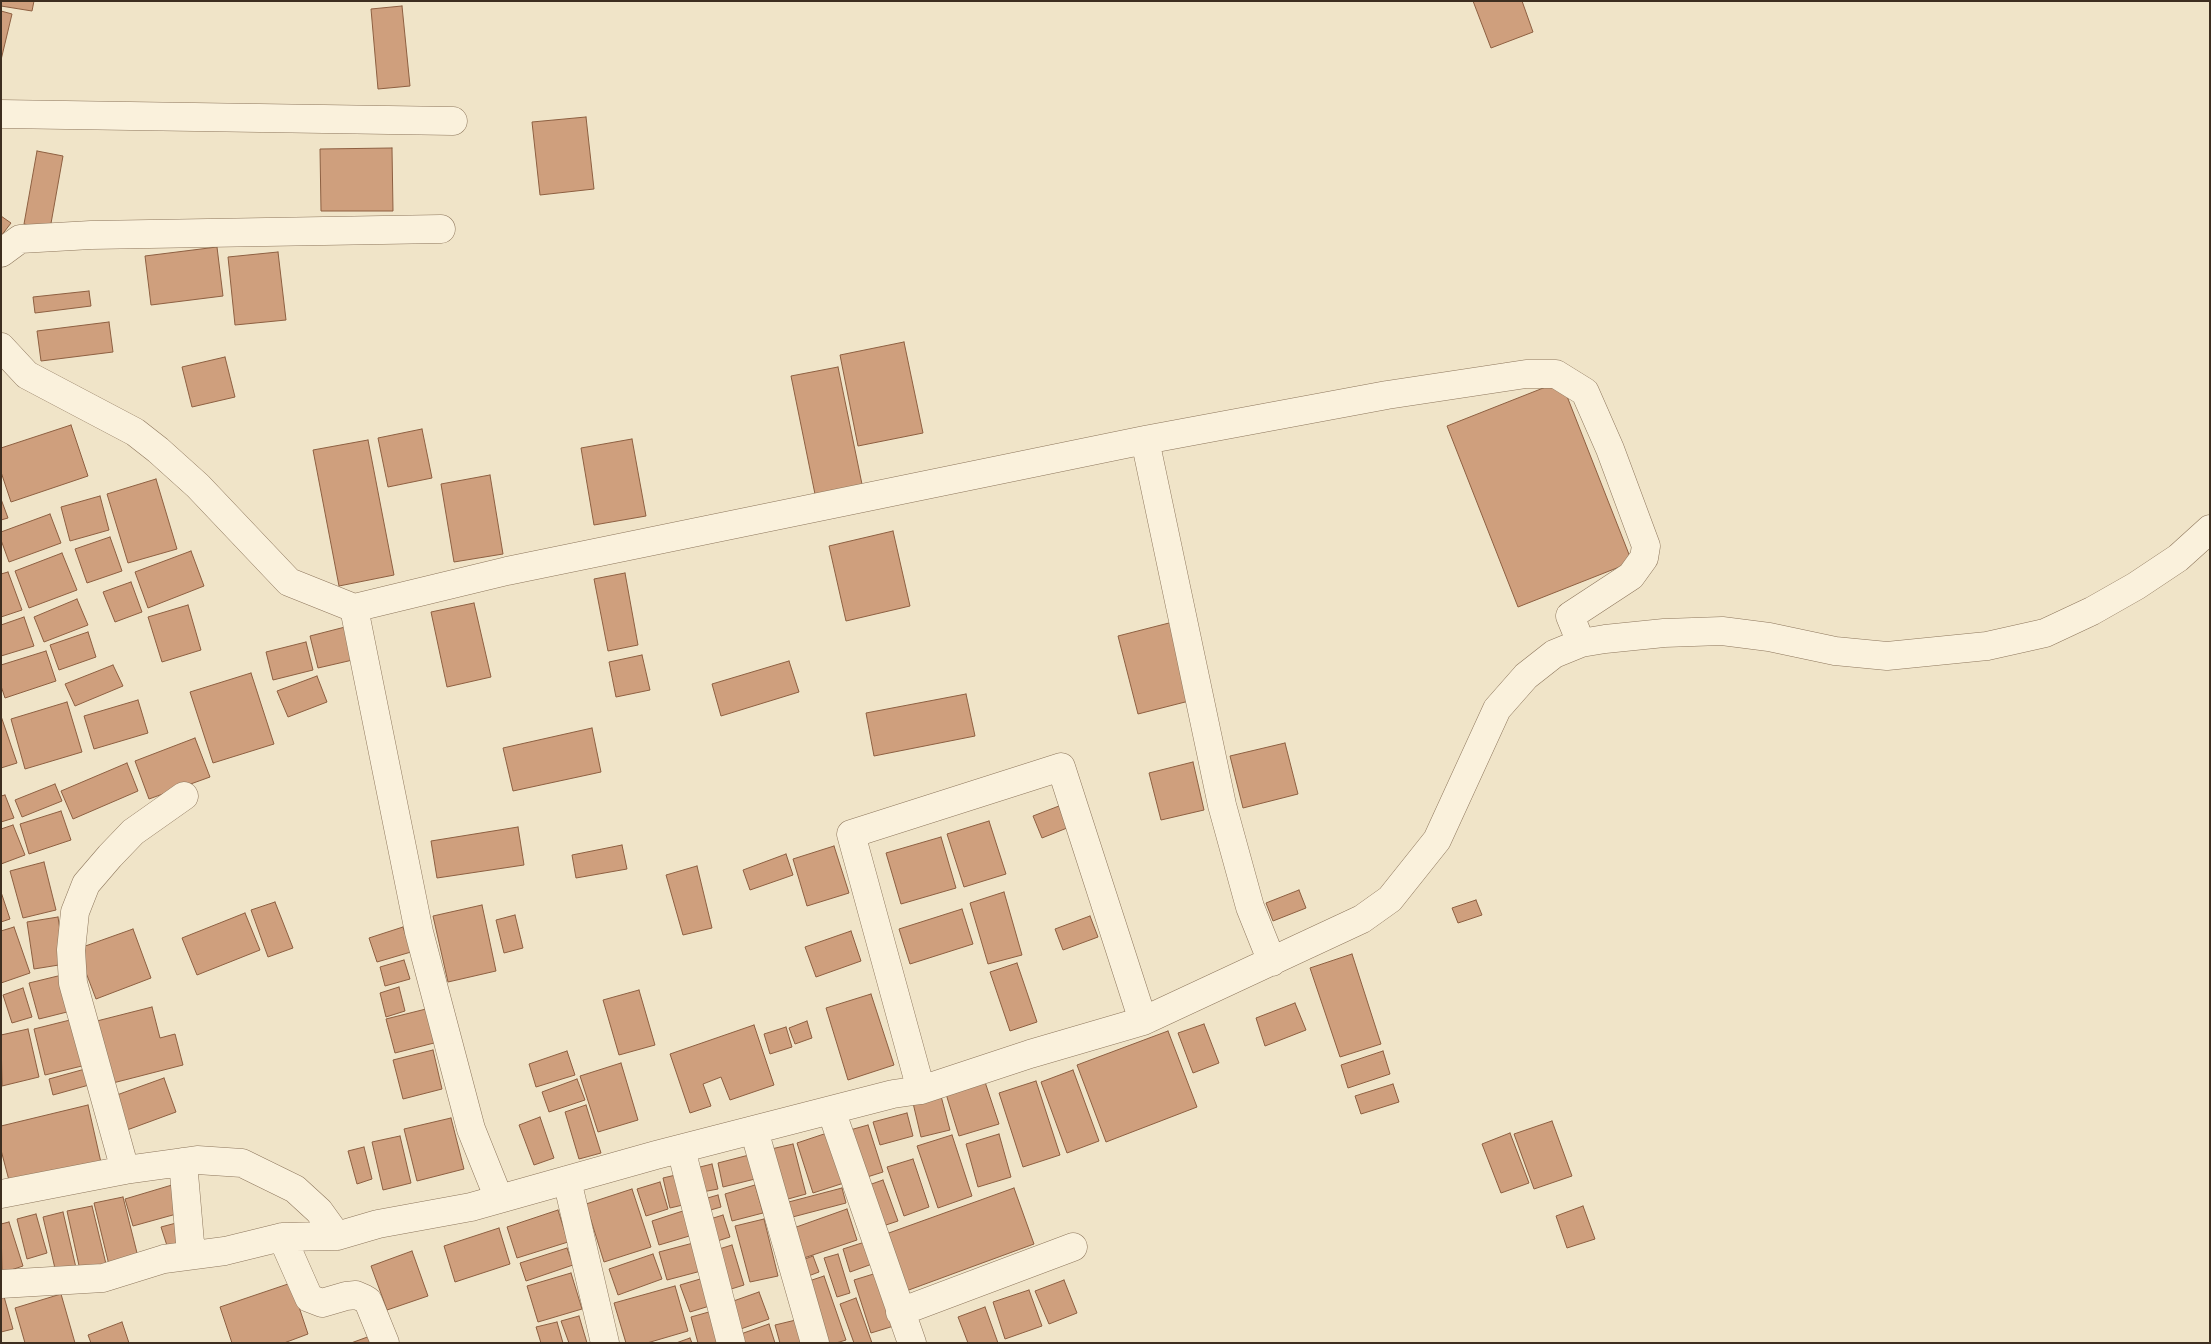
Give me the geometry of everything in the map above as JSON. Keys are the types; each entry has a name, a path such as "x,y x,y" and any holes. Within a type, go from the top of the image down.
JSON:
{"street":[{"path":"1,114 453,121"},
{"path":"1,253 20,239 441,229"},
{"path":"1,348 27,375 135,432 158,450 198,486 289,582 354,608 507,571 1145,440 1387,395 1526,374 1556,374 1584,392 1610,449 1646,546 1644,558 1631,576 1570,616 1581,643"},
{"path":"1145,440 1222,805 1250,907 1272,962"},
{"path":"1,1284 103,1278 164,1259 225,1251 282,1236 337,1236 378,1224 499,1199 893,1094 922,1090 1030,1054 1143,1022 1362,919 1390,899 1437,840 1497,709 1526,676 1554,654 1581,643 1664,633 1722,631 1769,637 1834,651 1887,656 1987,646 2045,633 2092,610 2136,586 2178,558 2210,529"},
{"path":"354,608 418,932 471,1129 499,1199"},
{"path":"922,1090 851,834 1061,768 1143,1022"},
{"path":"125,1170 73,983 71,950 75,912 86,884 110,856 133,832 184,796"},
{"path":"831,1110 912,1343"},
{"path":"754,1130 815,1343"},
{"path":"682,1149 730,1343"},
{"path":"1,1194 125,1170 197,1160 242,1163 272,1176 295,1189 319,1211 337,1236"},
{"path":"183,1162 191,1254"},
{"path":"568,1180 605,1343"},
{"path":"282,1236 309,1298 322,1303 346,1296 356,1295 363,1298 368,1301 385,1343"},
{"path":"900,1312 1073,1247"}],"building":[{"path":"1,1 34,1 32,11 1,6"},
{"path":"1473,1 1522,1 1533,32 1491,48"},
{"path":"402,6 410,86 378,89 371,9"},
{"path":"1,11 12,14 1,60"},
{"path":"586,117 594,189 540,195 532,122"},
{"path":"392,148 393,211 321,211 320,149"},
{"path":"37,151 63,156 50,229 24,224"},
{"path":"1,216 11,223 1,236"},
{"path":"217,247 223,296 151,305 145,256"},
{"path":"278,252 286,320 235,325 228,257"},
{"path":"89,291 91,306 35,313 33,297"},
{"path":"109,322 113,352 41,361 37,331"},
{"path":"904,342 923,433 858,446 840,355"},
{"path":"225,357 235,397 192,407 182,367"},
{"path":"838,367 864,494 817,504 791,376"},
{"path":"1561,381 1632,562 1518,607 1447,426"},
{"path":"71,425 88,476 11,502 1,472 1,448"},
{"path":"422,429 432,478 388,487 378,438"},
{"path":"632,439 646,516 594,525 581,448"},
{"path":"368,440 394,575 339,586 313,450"},
{"path":"490,475 503,554 454,562 441,484"},
{"path":"156,479 177,549 128,563 107,494"},
{"path":"100,496 109,530 70,541 61,507"},
{"path":"1,499 8,518 1,520"},
{"path":"50,514 61,543 9,562 1,540 1,532"},
{"path":"893,531 910,606 846,621 829,546"},
{"path":"110,537 122,571 87,583 75,549"},
{"path":"191,551 204,586 148,608 135,572"},
{"path":"62,553 77,590 29,608 15,571"},
{"path":"8,572 22,610 1,617 1,574"},
{"path":"625,573 638,645 608,651 594,579"},
{"path":"131,582 142,612 115,622 103,592"},
{"path":"77,599 88,625 44,642 34,617"},
{"path":"474,603 491,677 447,687 431,612"},
{"path":"188,605 201,650 162,662 148,617"},
{"path":"24,617 34,646 1,656 1,625"},
{"path":"1173,622 1193,700 1138,714 1118,636"},
{"path":"349,626 357,659 318,668 310,636"},
{"path":"88,632 96,657 59,670 50,645"},
{"path":"306,642 313,670 273,680 266,652"},
{"path":"46,651 56,681 5,698 1,686 1,665"},
{"path":"642,655 650,690 616,697 609,662"},
{"path":"789,661 799,692 721,716 712,684"},
{"path":"113,665 123,686 75,706 65,684"},
{"path":"251,673 274,744 213,763 190,692"},
{"path":"317,676 327,702 288,717 277,691"},
{"path":"966,694 975,736 874,756 866,713"},
{"path":"138,700 148,733 94,749 84,716"},
{"path":"67,702 82,752 25,769 11,719"},
{"path":"1,716 17,763 1,768"},
{"path":"592,728 601,772 513,791 503,748"},
{"path":"195,738 210,777 149,799 135,761"},
{"path":"1285,743 1298,794 1243,808 1230,756"},
{"path":"1193,762 1204,810 1161,820 1149,773"},
{"path":"127,763 138,791 73,819 61,791"},
{"path":"55,784 62,801 22,817 15,800"},
{"path":"5,795 14,818 1,822 1,796"},
{"path":"1059,806 1067,828 1042,838 1033,816"},
{"path":"61,811 71,840 29,854 20,824"},
{"path":"989,821 1006,874 964,887 947,834"},
{"path":"13,825 25,855 1,864 1,829"},
{"path":"518,827 524,865 437,878 431,841"},
{"path":"941,837 956,888 901,904 886,853"},
{"path":"622,845 627,869 576,878 572,855"},
{"path":"834,846 849,893 807,906 793,859"},
{"path":"786,854 793,875 750,890 743,870"},
{"path":"44,862 56,910 23,918 10,871"},
{"path":"697,866 712,928 683,935 666,875"},
{"path":"1299,890 1306,908 1273,921 1266,903"},
{"path":"1,892 10,919 1,922"},
{"path":"1004,892 1022,955 988,964 970,903"},
{"path":"1476,900 1482,915 1458,923 1452,908"},
{"path":"275,902 293,948 268,957 251,910"},
{"path":"482,905 496,971 448,982 433,916"},
{"path":"962,909 973,944 910,964 899,929"},
{"path":"245,913 260,950 197,975 182,938"},
{"path":"515,915 523,948 504,953 496,920"},
{"path":"1090,916 1098,937 1063,950 1055,929"},
{"path":"58,917 65,964 34,969 27,922"},
{"path":"14,927 30,973 1,983 1,931"},
{"path":"403,927 411,952 377,962 369,938"},
{"path":"133,929 151,978 96,999 77,949"},
{"path":"851,931 861,961 816,977 805,947"},
{"path":"1352,954 1381,1044 1340,1057 1310,968"},
{"path":"404,960 410,979 385,986 380,967"},
{"path":"1017,963 1037,1022 1010,1031 990,972"},
{"path":"62,975 71,1011 39,1019 29,983"},
{"path":"399,987 405,1011 386,1017 380,993"},
{"path":"23,988 32,1017 12,1023 3,995"},
{"path":"639,990 655,1045 619,1055 603,1000"},
{"path":"871,994 894,1065 848,1080 826,1008"},
{"path":"1295,1003 1306,1030 1265,1046 1256,1018"},
{"path":"152,1007 160,1038 175,1034 183,1065 109,1084 93,1022"},
{"path":"426,1009 434,1043 395,1053 386,1019"},
{"path":"74,1019 86,1065 45,1075 34,1029"},
{"path":"807,1021 812,1038 795,1044 789,1028"},
{"path":"1204,1024 1219,1063 1193,1073 1178,1033"},
{"path":"754,1025 774,1085 730,1100 721,1077 703,1084 711,1106 690,1113 670,1054"},
{"path":"786,1027 792,1047 770,1054 764,1034"},
{"path":"28,1029 39,1077 2,1086 1,1035"},
{"path":"1168,1031 1197,1107 1106,1142 1077,1065"},
{"path":"433,1050 442,1089 403,1099 393,1060"},
{"path":"567,1051 575,1075 536,1087 529,1064"},
{"path":"1383,1051 1390,1074 1348,1088 1341,1065"},
{"path":"621,1063 638,1120 598,1132 580,1076"},
{"path":"85,1069 89,1085 53,1095 49,1079"},
{"path":"1073,1070 1099,1141 1067,1153 1041,1082"},
{"path":"164,1078 176,1112 127,1130 114,1096"},
{"path":"577,1079 585,1100 549,1112 542,1092"},
{"path":"1036,1081 1060,1155 1023,1167 999,1093"},
{"path":"985,1082 999,1124 959,1136 946,1094"},
{"path":"1393,1084 1399,1102 1361,1114 1355,1096"},
{"path":"941,1096 950,1130 921,1137 913,1103"},
{"path":"88,1105 102,1167 11,1188 1,1150 1,1126"},
{"path":"586,1105 601,1153 579,1159 565,1112"},
{"path":"907,1113 913,1136 880,1145 873,1122"},
{"path":"540,1117 554,1158 534,1165 519,1125"},
{"path":"451,1118 464,1169 417,1181 404,1129"},
{"path":"1552,1121 1572,1176 1534,1189 1514,1134"},
{"path":"868,1125 883,1172 864,1178 850,1130"},
{"path":"830,1132 847,1182 813,1193 797,1143"},
{"path":"1510,1133 1529,1183 1501,1193 1482,1144"},
{"path":"999,1134 1011,1177 978,1187 966,1144"},
{"path":"952,1135 972,1196 938,1208 917,1146"},
{"path":"400,1136 411,1183 383,1190 372,1142"},
{"path":"793,1144 806,1194 781,1201 767,1150"},
{"path":"364,1147 372,1179 357,1184 348,1151"},
{"path":"749,1155 755,1179 723,1187 718,1163"},
{"path":"913,1159 929,1207 904,1216 887,1167"},
{"path":"712,1164 718,1189 697,1193 692,1169"},
{"path":"680,1174 687,1204 670,1208 663,1178"},
{"path":"883,1180 898,1221 880,1227 866,1186"},
{"path":"660,1182 668,1209 646,1216 637,1189"},
{"path":"172,1185 180,1213 133,1226 125,1199"},
{"path":"755,1185 763,1213 732,1221 725,1194"},
{"path":"842,1188 846,1203 785,1219 781,1204"},
{"path":"1014,1188 1034,1244 906,1291 886,1234"},
{"path":"632,1189 651,1247 604,1262 586,1204"},
{"path":"718,1195 721,1207 707,1211 704,1199"},
{"path":"123,1197 139,1261 110,1269 94,1203"},
{"path":"92,1206 106,1264 80,1270 67,1211"},
{"path":"1583,1206 1595,1239 1567,1248 1556,1216"},
{"path":"689,1209 696,1234 659,1245 652,1221"},
{"path":"847,1209 857,1240 798,1260 788,1230"},
{"path":"558,1210 568,1242 517,1258 507,1227"},
{"path":"63,1212 77,1272 57,1277 43,1217"},
{"path":"36,1214 47,1253 27,1259 17,1219"},
{"path":"723,1215 730,1237 711,1243 704,1221"},
{"path":"764,1219 778,1276 750,1282 735,1226"},
{"path":"9,1222 23,1266 2,1273 1,1224"},
{"path":"180,1222 188,1250 170,1255 161,1227"},
{"path":"499,1228 510,1264 455,1282 444,1246"},
{"path":"868,1241 875,1263 850,1272 843,1249"},
{"path":"697,1242 705,1270 667,1280 659,1252"},
{"path":"732,1245 744,1285 728,1290 716,1250"},
{"path":"567,1248 573,1265 526,1281 520,1263"},
{"path":"412,1251 428,1296 387,1310 371,1266"},
{"path":"653,1254 662,1279 618,1295 609,1269"},
{"path":"838,1254 850,1293 837,1297 824,1258"},
{"path":"813,1256 819,1272 803,1278 797,1262"},
{"path":"880,1272 897,1325 871,1333 854,1280"},
{"path":"571,1273 582,1309 538,1322 527,1286"},
{"path":"824,1276 846,1340 836,1343 826,1343 806,1282"},
{"path":"707,1277 716,1304 690,1312 680,1285"},
{"path":"1064,1280 1077,1313 1049,1324 1035,1291"},
{"path":"291,1283 308,1334 284,1343 232,1343 220,1307"},
{"path":"675,1286 688,1331 647,1343 626,1343 614,1303"},
{"path":"1029,1290 1042,1326 1005,1339 993,1302"},
{"path":"759,1292 769,1319 735,1331 725,1304"},
{"path":"3,1293 13,1329 1,1332 1,1294"},
{"path":"61,1294 75,1343 25,1343 15,1308"},
{"path":"856,1298 872,1343 854,1343 840,1304"},
{"path":"985,1307 998,1343 968,1343 958,1317"},
{"path":"716,1310 726,1343 698,1343 691,1317"},
{"path":"579,1316 587,1343 569,1343 561,1321"},
{"path":"800,1319 806,1343 780,1343 775,1325"},
{"path":"122,1322 129,1343 91,1343 88,1335"},
{"path":"557,1322 563,1343 541,1343 536,1327"},
{"path":"769,1324 775,1343 740,1343 738,1335"},
{"path":"373,1335 376,1343 351,1343"},
{"path":"690,1338 692,1343 676,1343"}]}
